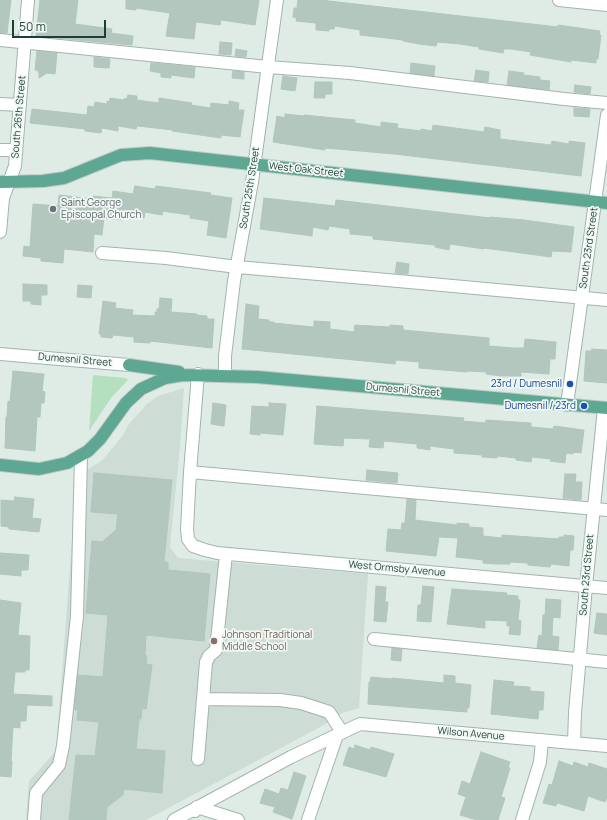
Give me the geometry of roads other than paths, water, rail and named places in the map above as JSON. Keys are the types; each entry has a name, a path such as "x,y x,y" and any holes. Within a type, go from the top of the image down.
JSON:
{"main road":[{"name":"West Oak Street","path":"4,182 43,181 64,178 112,158 130,154 150,153 601,202"},
{"name":"Dumesnil Street","path":"129,365 198,374 257,376 605,408"},
{"name":"Dumesnil Street","path":"0,465 44,468 62,465 88,451 100,439 126,403 146,386 165,378 198,374"}],"street":[{"name":"South 26th Street","path":"0,232 4,182 14,166 16,150 28,0"},
{"name":"South 25th Street","path":"225,375 225,356 234,281 254,164 277,0"},
{"path":"559,0 607,5"},
{"path":"0,40 350,74 607,103"},
{"path":"0,104 20,105"},
{"name":"South 23rd Street","path":"567,405 582,297 601,202 607,115"},
{"path":"0,150 16,150"},
{"path":"102,253 166,258 237,267 607,300"},
{"name":"Dumesnil Street","path":"0,354 129,365"},
{"path":"198,374 190,472 607,510"},
{"name":"South 23rd Street","path":"574,743 593,509 605,408"},
{"path":"34,820 36,793 59,765 63,746 77,616 81,456"},
{"name":"West Ormsby Avenue","path":"190,472 187,529 188,539 193,546 205,550 226,554 607,588"},
{"path":"198,759 206,662 209,656 216,650 226,554"},
{"path":"374,639 607,662"},
{"path":"203,699 280,700 329,712 339,734 308,820"},
{"name":"Wilson Avenue","path":"174,820 291,757 360,724 607,746"},
{"path":"522,820 540,762 542,740"},
{"path":"191,820 197,807 238,820"}],"place":[{"name":"Saint George Episcopal Church","path":"53,209"},
{"name":"23rd / Dumesnil","path":"570,384"},
{"name":"Dumesnil / 23rd","path":"584,406"},
{"name":"Johnson Traditional Middle School","path":"214,641"}]}
